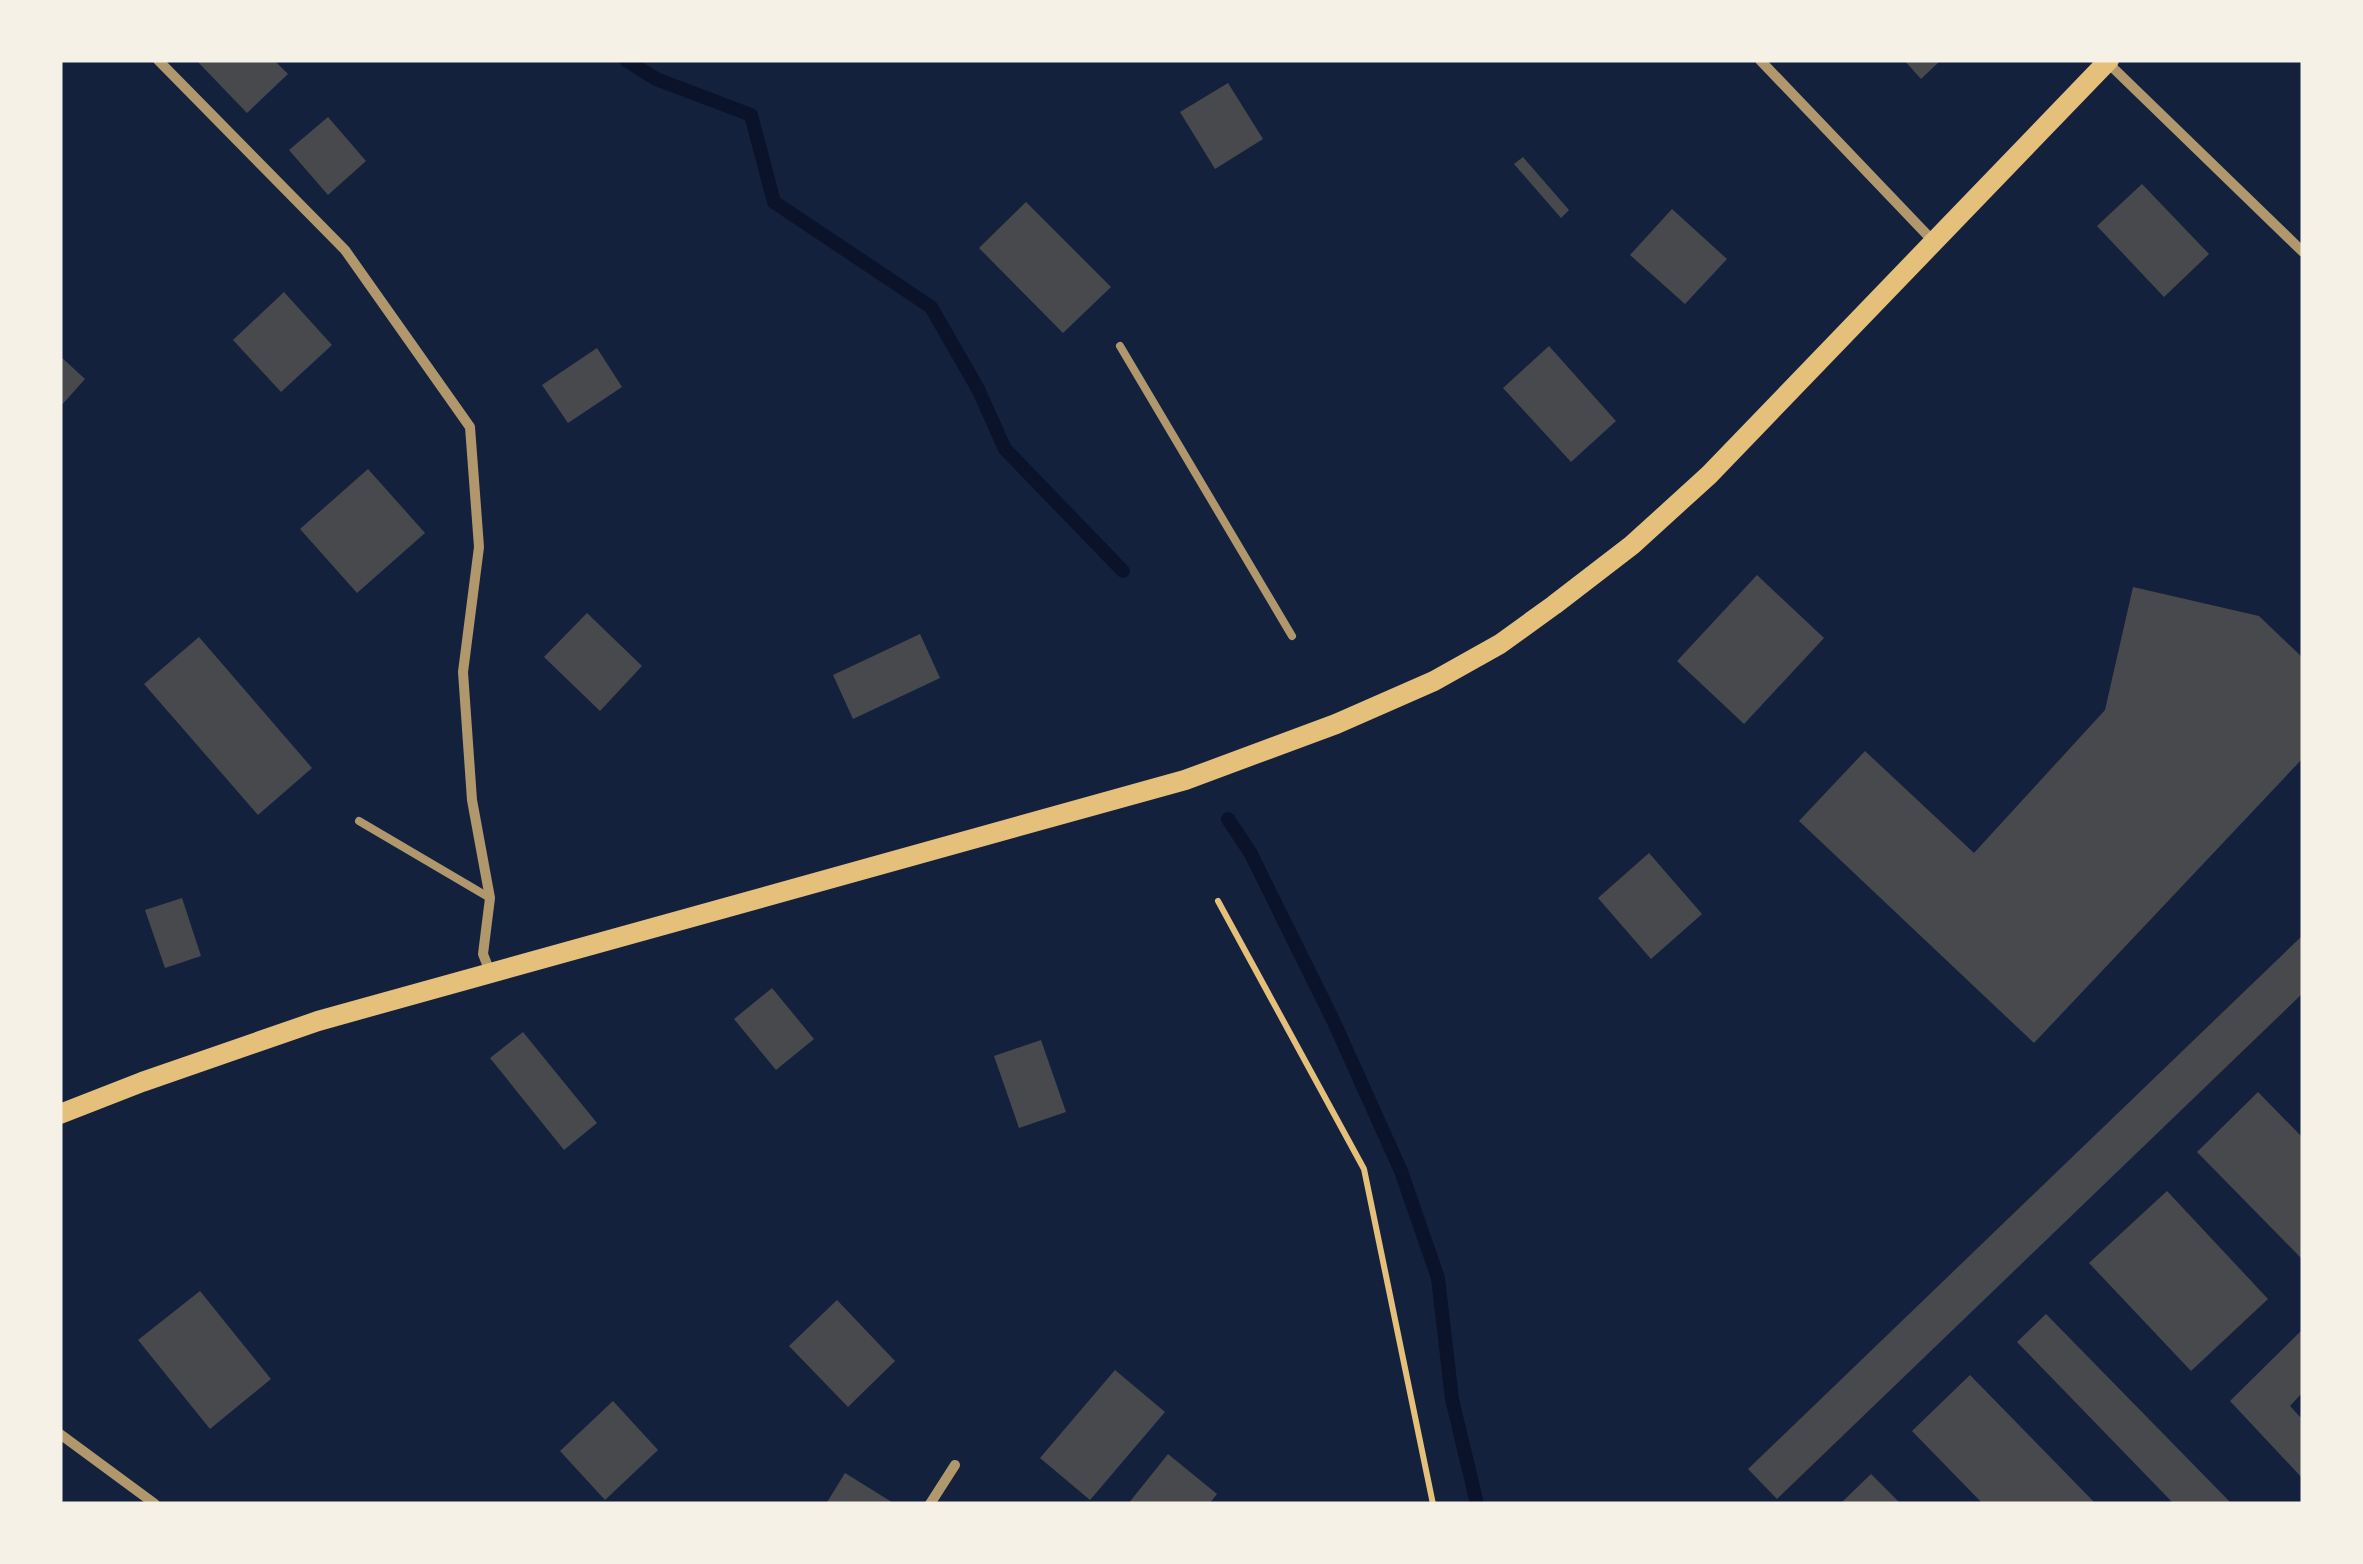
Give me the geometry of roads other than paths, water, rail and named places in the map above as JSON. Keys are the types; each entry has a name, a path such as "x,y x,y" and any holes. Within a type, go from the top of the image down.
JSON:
{"main road":[{"path":"60,1114 318,1021 1185,780 1336,724 1434,681 1500,644 1632,545 1709,475 2108,61"}],"street":[{"path":"158,60 346,250 470,426 479,547 463,672 472,800 490,898 483,954 490,972"},
{"path":"1760,60 1932,241"},
{"path":"2108,61 2303,252"},
{"path":"60,1434 155,1504"},
{"path":"930,1504 956,1465"}],"lane":[{"path":"1120,346 1292,636"},
{"path":"359,822 490,898"}],"waterway":[{"path":"626,60 656,79 751,115 774,202 931,307 978,389 1005,449 1123,571"},
{"path":"1228,819 1250,852 1333,1020 1401,1171 1438,1278 1452,1399 1477,1504"}]}
